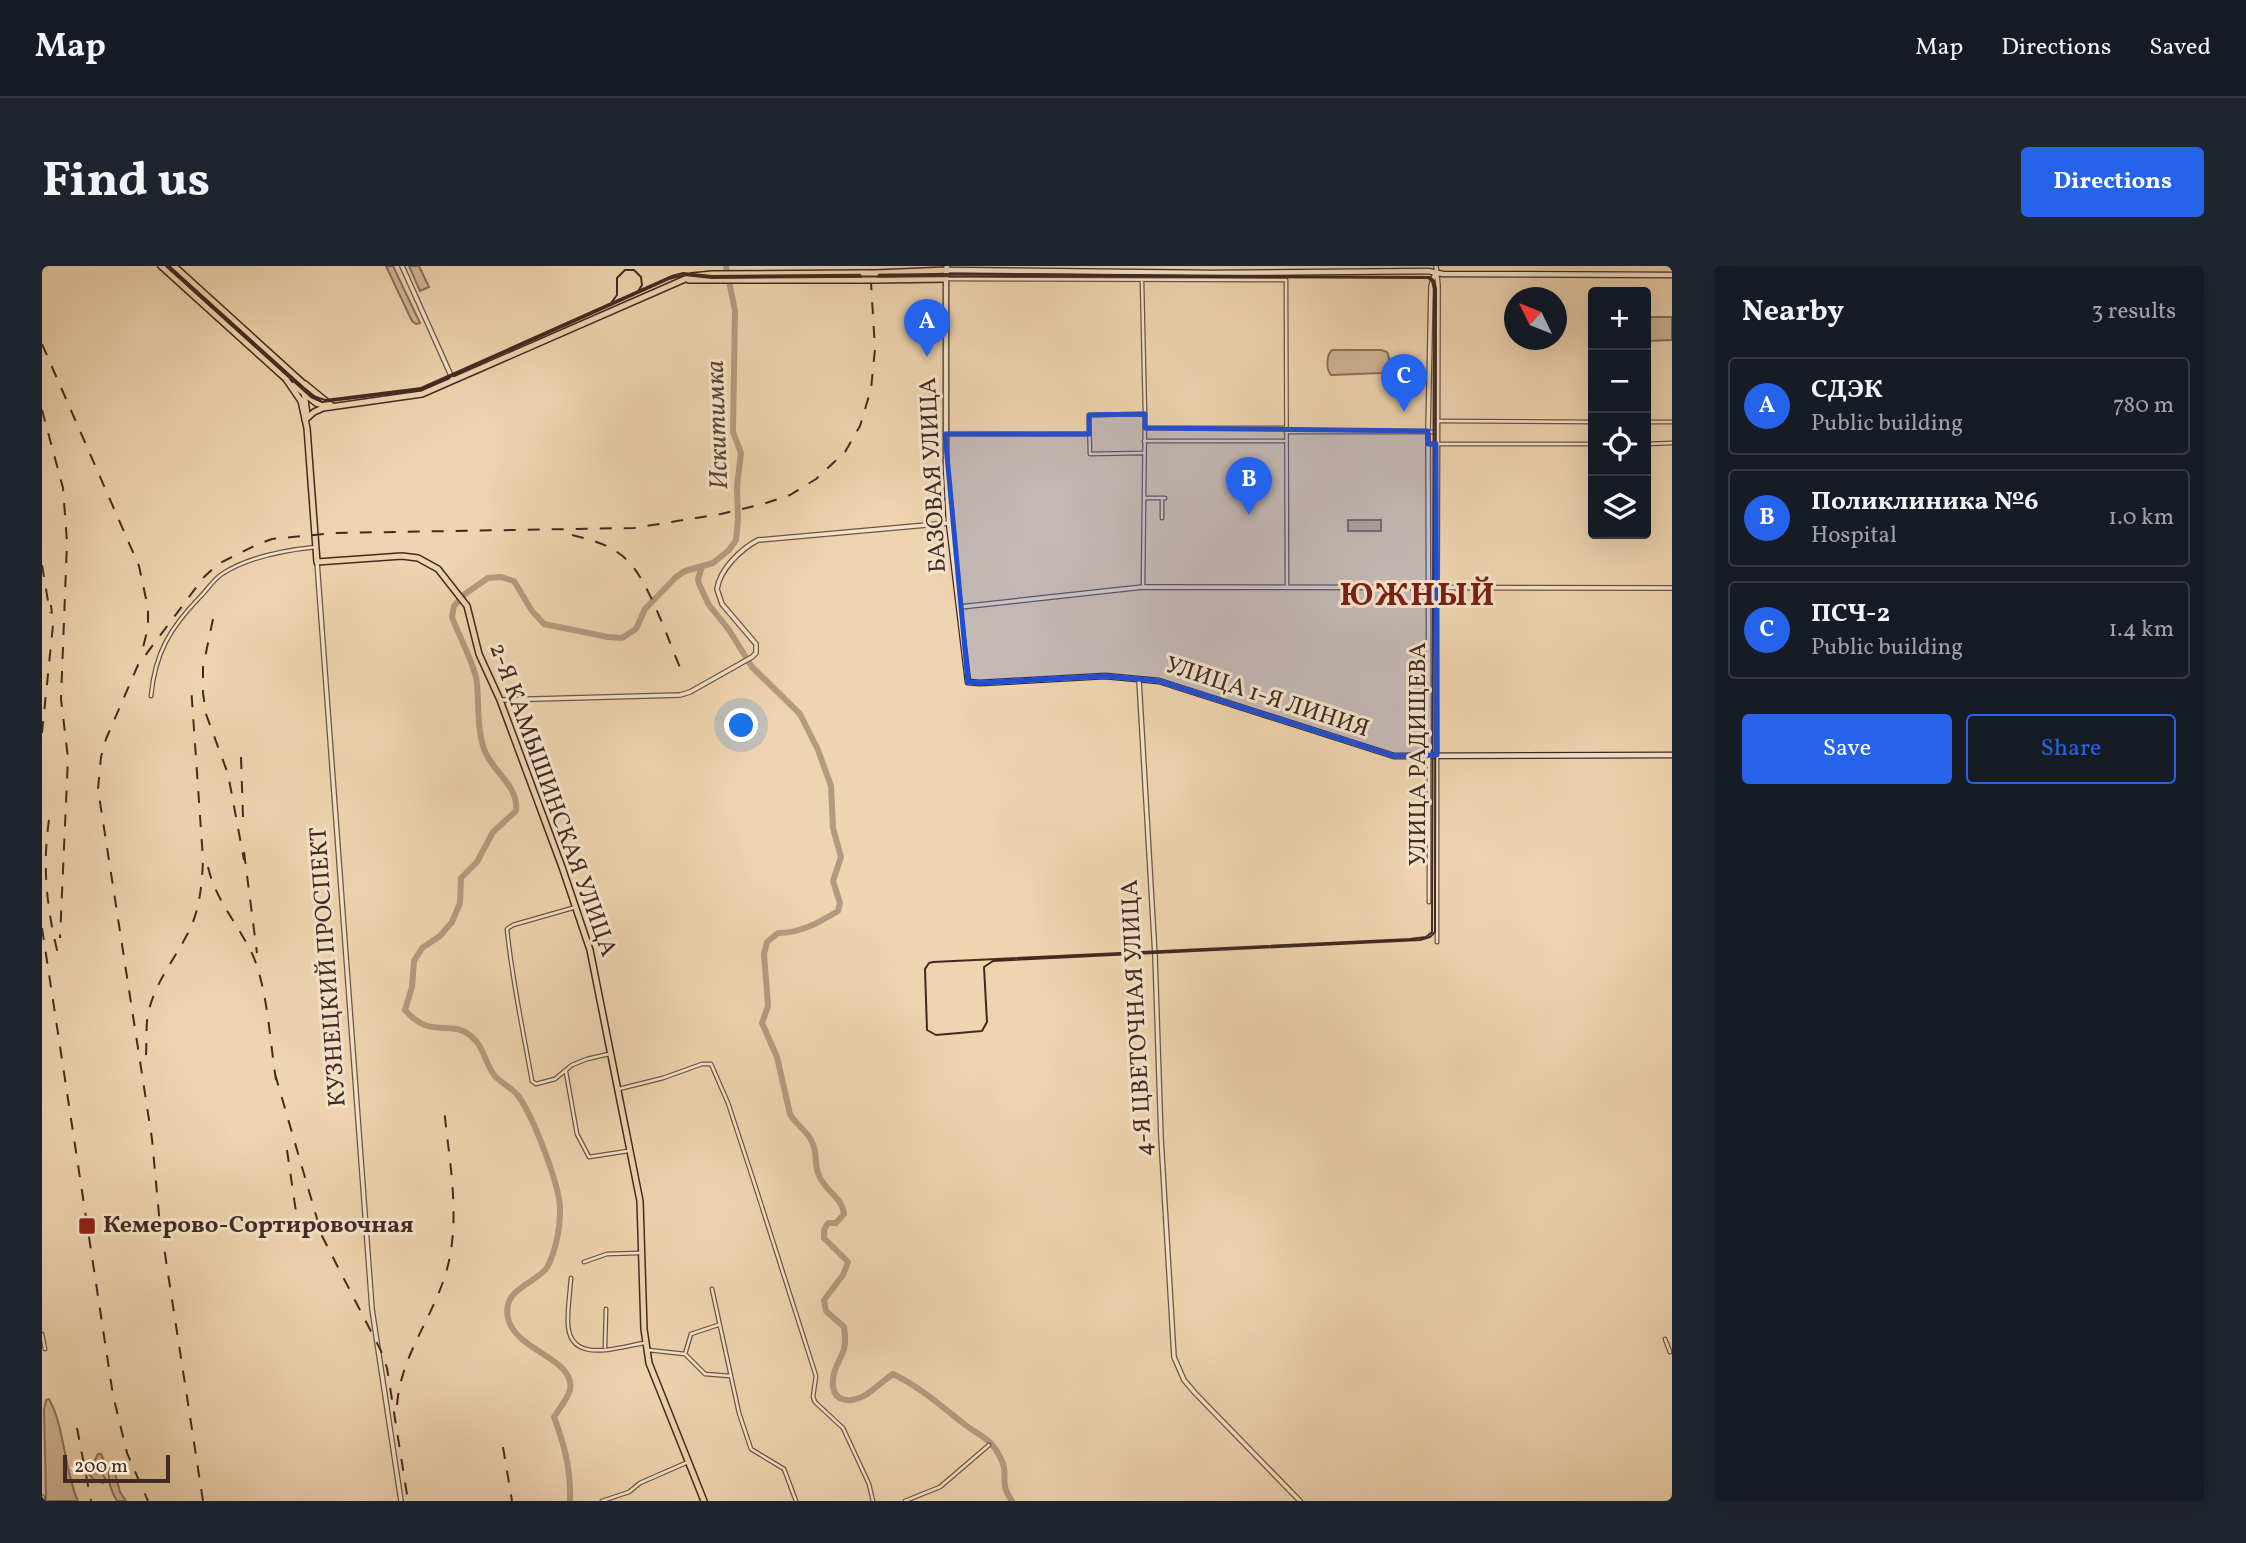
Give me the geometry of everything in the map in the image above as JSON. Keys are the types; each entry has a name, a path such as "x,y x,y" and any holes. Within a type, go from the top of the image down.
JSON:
{"main road":[{"name":"КУЗНЕЦКИЙ ПРОСПЕКТ","path":"162,266 286,379 301,401 306,419"},
{"path":"174,266 331,406"},
{"path":"751,277 863,281 947,268 1436,269 1672,275"},
{"name":"БАЗОВАЯ УЛИЦА","path":"947,268 946,434 949,523 968,682"},
{"path":"306,419 316,410 331,406 410,397 679,281 712,277 863,273 876,277 946,279"},
{"path":"286,379 316,403 331,406"},
{"name":"КУЗНЕЦКИЙ ПРОСПЕКТ","path":"303,383 317,562"},
{"name":"2-Я КАМЫШИНСКАЯ УЛИЦА","path":"317,562 402,556 418,558 438,569 467,606 480,654 500,700 590,950 640,1201 646,1346 653,1377 704,1501"},
{"name":"УЛИЦА 1-Я ЛИНИЯ","path":"968,682 1105,676 1139,678 1182,687 1394,756 1437,755"},
{"path":"1437,755 1672,755"}],"street":[{"path":"402,266 453,380"},
{"name":"УЛИЦА РАДИЩЕВА","path":"1436,269 1437,942"},
{"name":"УЛИЦА РАДИЩЕВА","path":"1429,755 1428,431 1431,286 1436,269"},
{"path":"946,279 1286,280 1287,587"},
{"path":"1142,281 1145,414 1143,587"},
{"path":"1144,453 1090,454 1089,415 1145,414"},
{"path":"1437,421 1588,422"},
{"path":"1651,422 1672,422"},
{"path":"1144,428 1436,432"},
{"path":"946,434 1089,434"},
{"path":"1144,441 1286,441"},
{"path":"1651,444 1672,443"},
{"path":"1428,444 1588,444"},
{"path":"1144,498 1163,498 1162,518"},
{"path":"500,700 680,695 742,663 757,650 722,604 717,589 722,575 746,547 758,540 949,523"},
{"path":"151,696 153,671 178,620 222,574 249,562 292,549 316,547"},
{"name":"КУЗНЕЦКИЙ ПРОСПЕКТ","path":"317,562 370,1298 401,1501"},
{"path":"960,607 1143,587 1672,588"},
{"name":"4-Я ЦВЕТОЧНАЯ УЛИЦА","path":"1139,678 1155,956 1161,1149 1174,1357 1184,1380 1300,1501"},
{"path":"1429,755 1429,902"},
{"path":"576,907 507,929 512,979 529,1052 532,1081 536,1084 555,1079 572,1065 610,1054"},
{"path":"619,1089 663,1078 702,1064 711,1064 730,1109 816,1376 813,1397 815,1402 844,1428 869,1484 873,1501"},
{"path":"566,1072 573,1120 589,1157 631,1151"},
{"path":"584,1262 607,1255 642,1253"},
{"path":"571,1279 568,1317 569,1333 574,1345 583,1350 646,1346 685,1354 705,1374 730,1376"},
{"path":"712,1289 730,1376 751,1449 784,1469 796,1501"},
{"path":"605,1349 606,1309"},
{"path":"685,1354 691,1334 718,1325"},
{"path":"42,1334 46,1349"},
{"path":"1665,1339 1670,1352"},
{"path":"905,1501 940,1487 989,1445"},
{"path":"602,1501 629,1492 639,1483 688,1462"}],"highlighted area":[{"path":"1145,414 1145,428 1428,431 1428,444 1436,444 1437,755 1394,756 1159,681 1105,676 968,682 945,434 1089,434 1089,415"}],"shaded area":[{"path":"386,266 393,266 420,323 412,321"},
{"path":"409,266 419,266 429,287 420,291"},
{"path":"1651,317 1672,317 1672,340 1651,341"},
{"path":"1332,350 1381,350 1387,352 1389,364 1382,373 1331,375 1327,362"},
{"path":"1348,520 1381,520 1381,531 1348,531"},
{"path":"49,1399 78,1501 46,1501 44,1410 46,1400"},
{"path":"98,1454 101,1454 104,1464 102,1473 106,1480 103,1483 94,1480 88,1473"},
{"path":"110,1469 115,1473 120,1492 126,1501 117,1501 115,1498 109,1481"}],"waterway":[{"name":"Искитимка","path":"570,1501 566,1459 554,1417 569,1393 569,1379 555,1362 521,1339 513,1329 507,1309 513,1295 546,1269 553,1253 560,1211 551,1170 525,1107 517,1094 495,1076 475,1040 463,1031 424,1025 405,1010 412,987 414,961 422,948 440,936 452,922 460,903 461,878 477,862 493,832 516,811 516,802 509,786 484,749 479,725 476,677 452,617 454,606 465,594 488,578 501,577 514,581 532,611 544,624 622,638 636,629 645,609 676,577 685,571 713,563 729,550 736,540 741,453 733,432 735,311 726,266"},
{"path":"702,567 698,579 709,605 729,630 752,667 800,714 818,750 831,786 833,828 841,857 833,881 840,903 838,911 802,929 778,933 767,942 764,954 768,1006 762,1023 777,1057 790,1114 811,1140 820,1179 843,1208 844,1214 836,1223 828,1223 824,1230 824,1238 848,1262 843,1275 824,1300 826,1311 844,1327 845,1332 845,1346 834,1372 833,1388 839,1397 849,1400 867,1394 893,1374 912,1385 994,1447 1004,1466 1005,1484 1012,1501"}],"tram line":[{"path":"166,266 311,397 322,402 421,390 669,279 684,275 712,278 1428,278 1434,289 1432,932 1426,937 1410,939 933,962 925,969 927,1030 936,1035 982,1031 987,1022 984,967 993,961 1420,940 1430,937 1435,932 1436,289 1430,277 960,274 712,276 683,273 672,276 421,388 325,400 313,396 169,266"},
{"path":"611,303 617,295 617,278 625,270 634,270 641,277 642,285 637,293"}],"railway":[{"path":"203,1501 159,1215 152,1139 98,789 106,739 138,665 204,577 218,564 272,539 334,533 634,528 721,514 790,495 816,479 845,452 860,426 871,389 875,349 870,266"},
{"path":"42,344 139,566 148,608 148,628 141,655"},
{"path":"42,410 63,488 67,542 61,699 68,758 60,938"},
{"path":"572,535 608,547 626,559 643,581 682,672"},
{"path":"42,565 50,613"},
{"path":"42,733 53,625 51,605"},
{"path":"213,619 203,667 203,693 206,714 228,774 244,860"},
{"path":"146,1055 148,1012 153,996 192,924 201,887 203,859 191,686"},
{"path":"241,757 243,817"},
{"path":"49,820 47,889 59,958"},
{"path":"244,852 257,953"},
{"path":"208,867 222,903 248,946 259,972 266,1002 276,1080"},
{"path":"42,928 113,1395 127,1453 148,1501"},
{"path":"275,1074 322,1236 381,1351 387,1368 408,1501"},
{"path":"397,1405 405,1369 441,1287 451,1250 454,1209 444,1108"},
{"path":"287,1150 299,1233"},
{"path":"77,1428 91,1501"},
{"path":"503,1447 512,1501"}],"place":[{"name":"СДЭК","path":"927,357"},
{"name":"ПСЧ-2","path":"1404,412"},
{"name":"Поликлиника №6","path":"1249,515"},
{"name":"Кемерово-Сортировочная","path":"87,1226"}],"district":[{"name":"ЮЖНЫЙ","path":"1418,597"}]}
